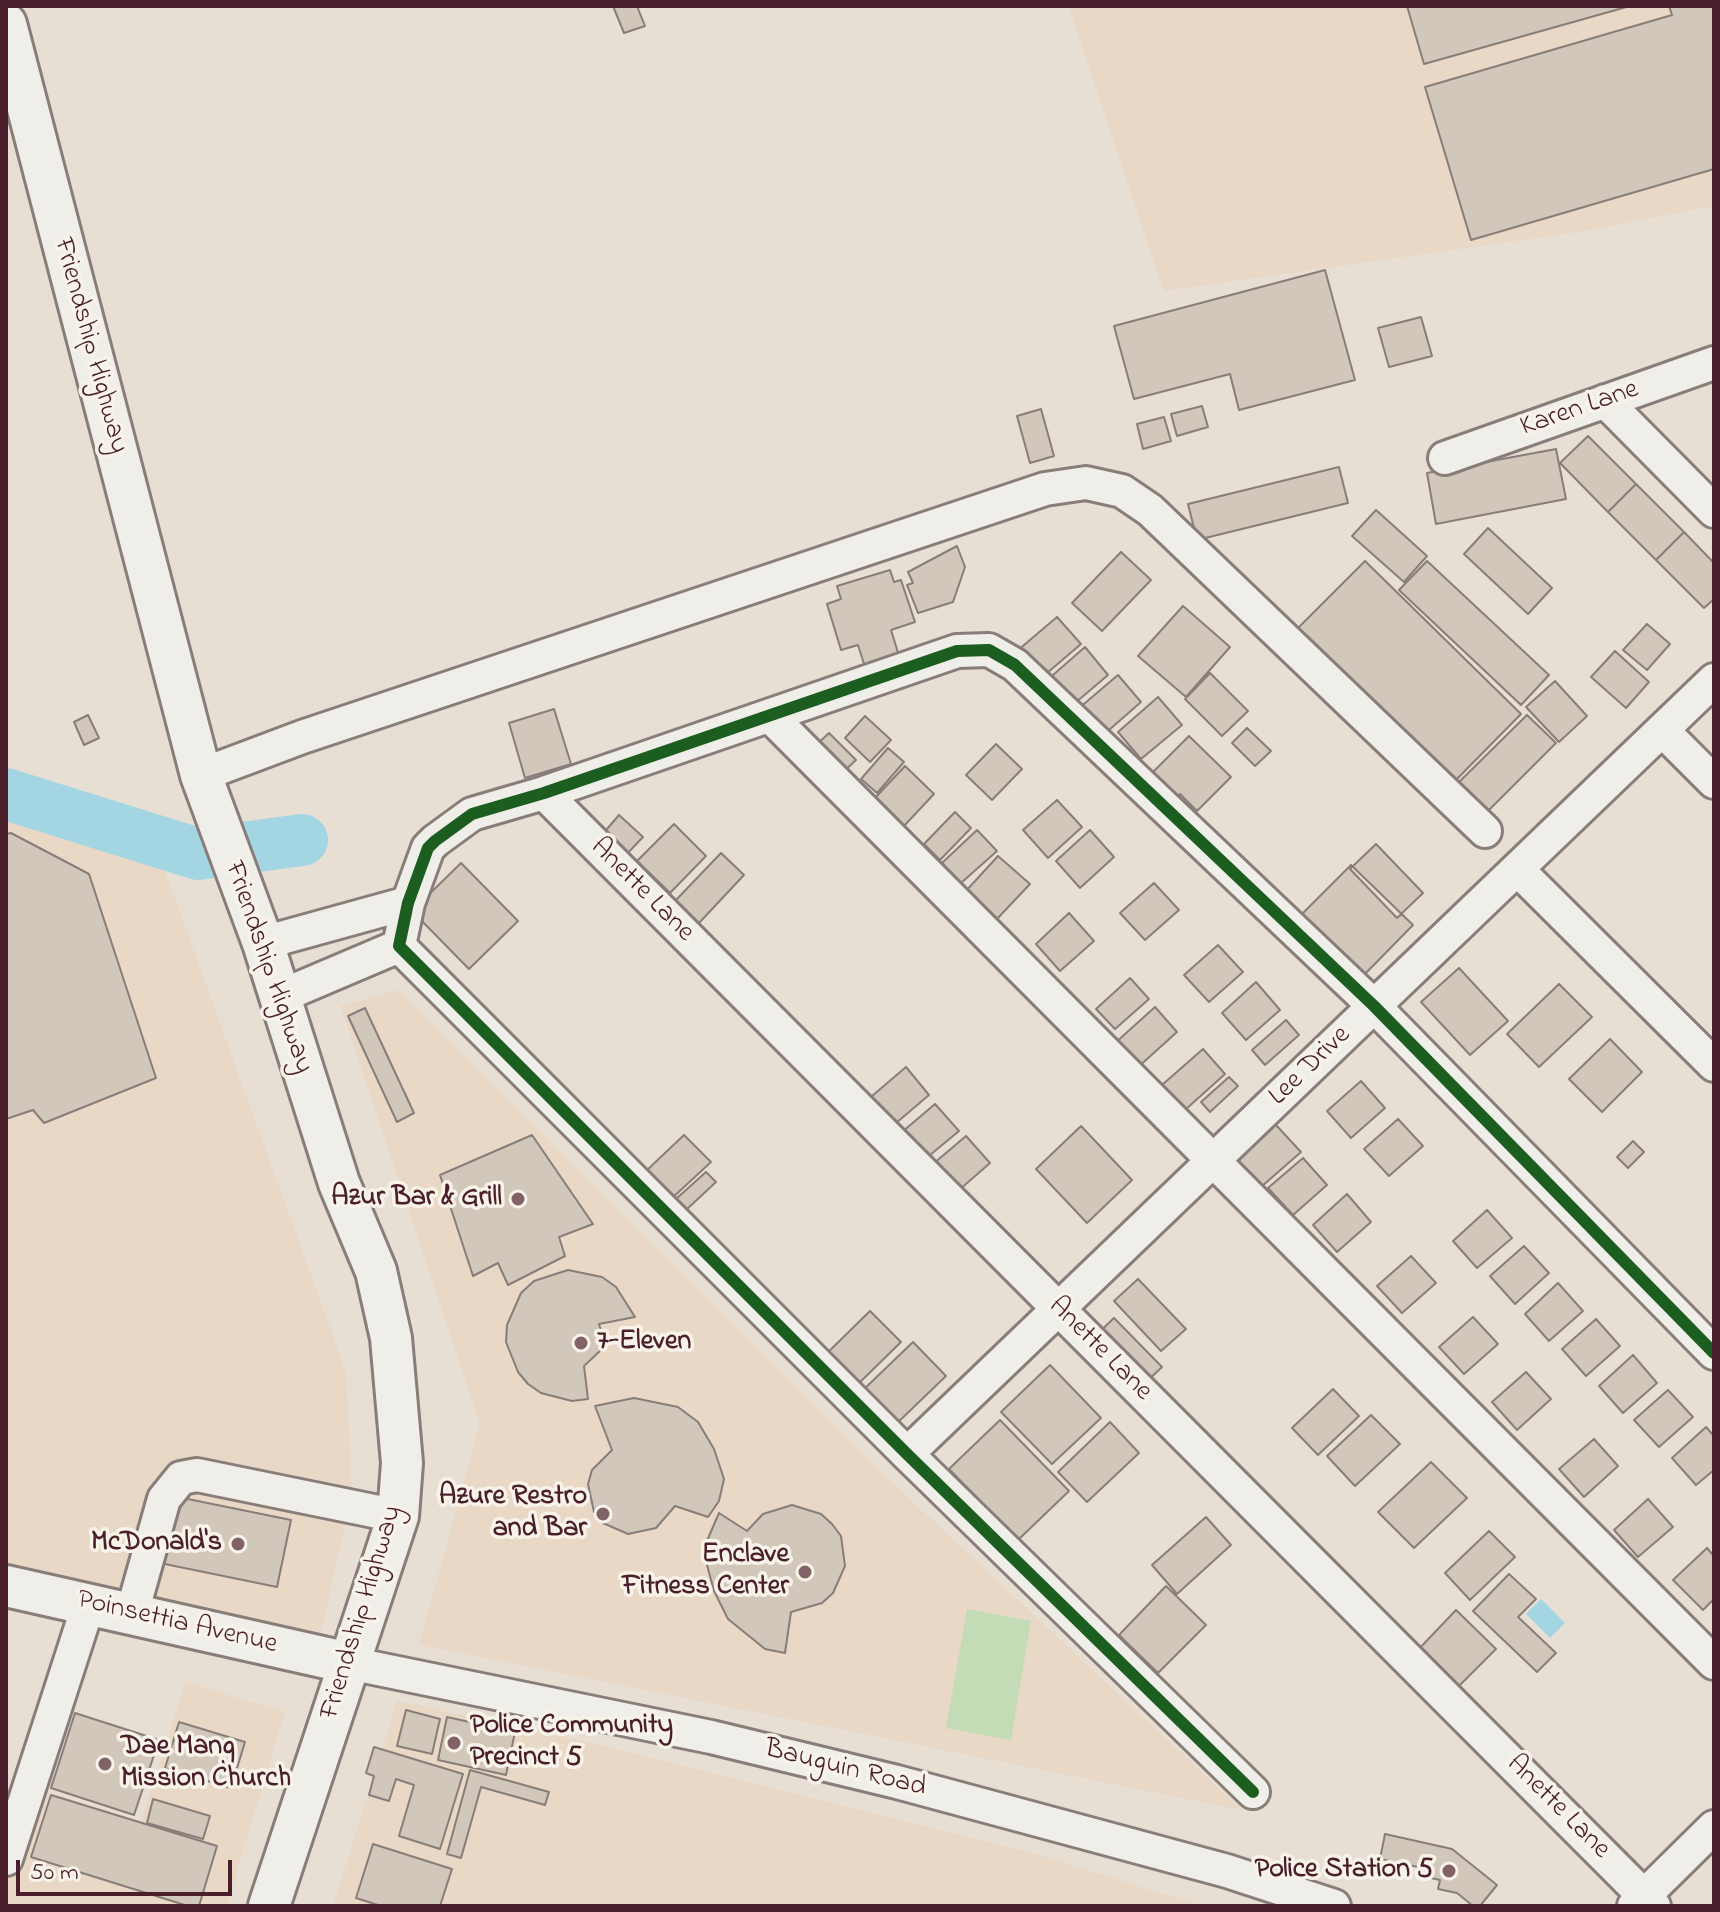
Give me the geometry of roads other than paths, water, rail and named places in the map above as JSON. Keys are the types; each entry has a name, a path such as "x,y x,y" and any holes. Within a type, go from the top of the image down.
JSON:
{"main road":[{"name":"Friendship Highway","path":"6,24 201,775 256,926 339,1183 376,1271 391,1338 402,1463 398,1516 269,1906"},
{"name":"Poinsettia Avenue","path":"6,1586 349,1663"},
{"path":"328,1728 324,1693 302,1654 328,1647 366,1610"}],"street":[{"name":"Karen Lane","path":"1445,458 1714,363"},
{"path":"1605,401 1714,511"},
{"path":"201,775 302,737 1014,499 1045,489 1086,483 1122,491 1150,510 1485,831"},
{"path":"399,946 408,903 428,848 472,814 544,793 957,651 989,650 1015,665 1374,1006 1714,1353"},
{"name":"Lee Drive","path":"907,1454 1714,680"},
{"path":"770,716 1714,1663"},
{"path":"1662,730 1714,782"},
{"name":"Anette Lane","path":"544,793 1644,1903"},
{"path":"1517,869 1714,1065"},
{"path":"256,926 313,929 408,903"},
{"path":"313,929 330,975"},
{"path":"279,997 399,946"},
{"path":"399,946 907,1454 1253,1792"},
{"path":"132,1613 164,1499 181,1478 197,1475 398,1516"},
{"path":"6,1859 89,1603"},
{"name":"Bauguin Road","path":"349,1663 711,1737 882,1778 1227,1871 1334,1906"},
{"path":"1644,1903 1714,1827"}],"water":[{"path":"1541,1599 1565,1623 1550,1638 1526,1614"}],"waterway":[{"path":"6,794 198,854 302,840"}],"place":[{"name":"Azur Bar & Grill","path":"518,1199"},
{"name":"7-Eleven","path":"581,1343"},
{"name":"Azure Restro and Bar","path":"603,1514"},
{"name":"McDonald's","path":"238,1544"},
{"name":"Enclave Fitness Center","path":"805,1572"},
{"name":"Police Community Precinct 5","path":"454,1743"},
{"name":"Dae Mang Mission Church","path":"105,1764"},
{"name":"Police Station 5","path":"1449,1871"}]}
